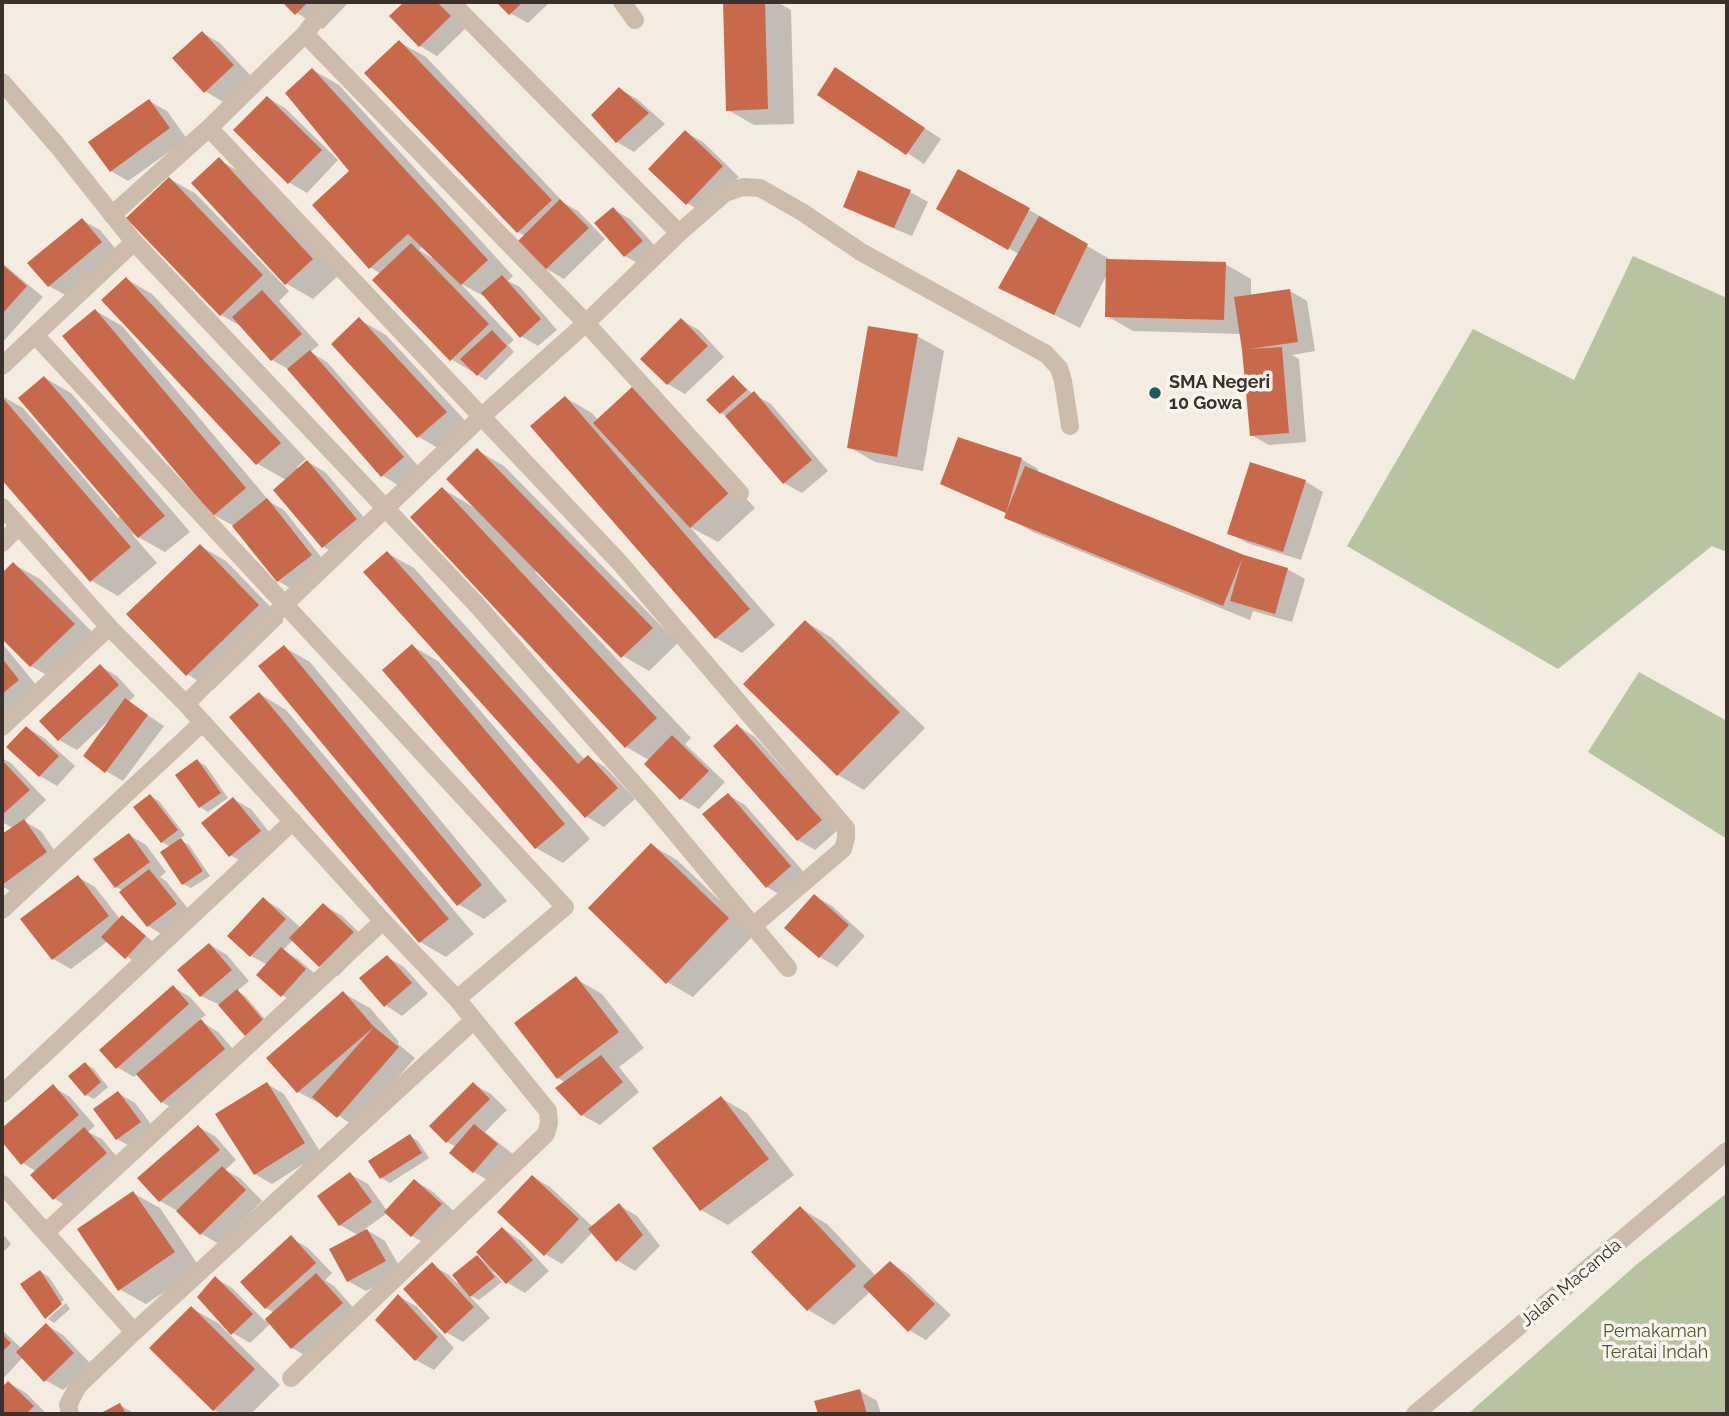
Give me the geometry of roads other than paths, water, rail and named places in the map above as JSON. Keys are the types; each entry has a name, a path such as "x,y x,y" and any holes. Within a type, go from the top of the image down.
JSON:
{"street":[{"path":"112,215 209,128 305,34 329,2"},
{"path":"451,2 679,233"},
{"path":"622,2 635,20"},
{"path":"305,34 586,323 740,494"},
{"path":"2,82 57,144 134,242 476,604 649,801 788,968"},
{"path":"209,128 620,563 845,828 843,849 753,926"},
{"path":"186,704 286,603 679,233 725,193 743,187 760,188 802,212 861,252 1046,354 1059,368 1070,426"},
{"path":"2,366 134,242"},
{"path":"35,335 565,906 457,999"},
{"path":"2,507 109,627 186,704 457,999 544,1104 549,1123 546,1134 291,1378"},
{"path":"2,543 18,527"},
{"path":"2,727 109,627"},
{"path":"2,910 202,723"},
{"path":"2,1094 293,821"},
{"path":"46,1233 383,921"},
{"path":"70,1414 68,1405 78,1386 474,1020"},
{"name":"Jalan Macanda","path":"1415,1414 1727,1151"},
{"path":"2,1184 135,1332"}],"place":[{"name":"SMA Negeri 10 Gowa","path":"1155,393"}],"park label":[{"name":"Pemakaman Teratai Indah","path":"1655,1342"}]}
